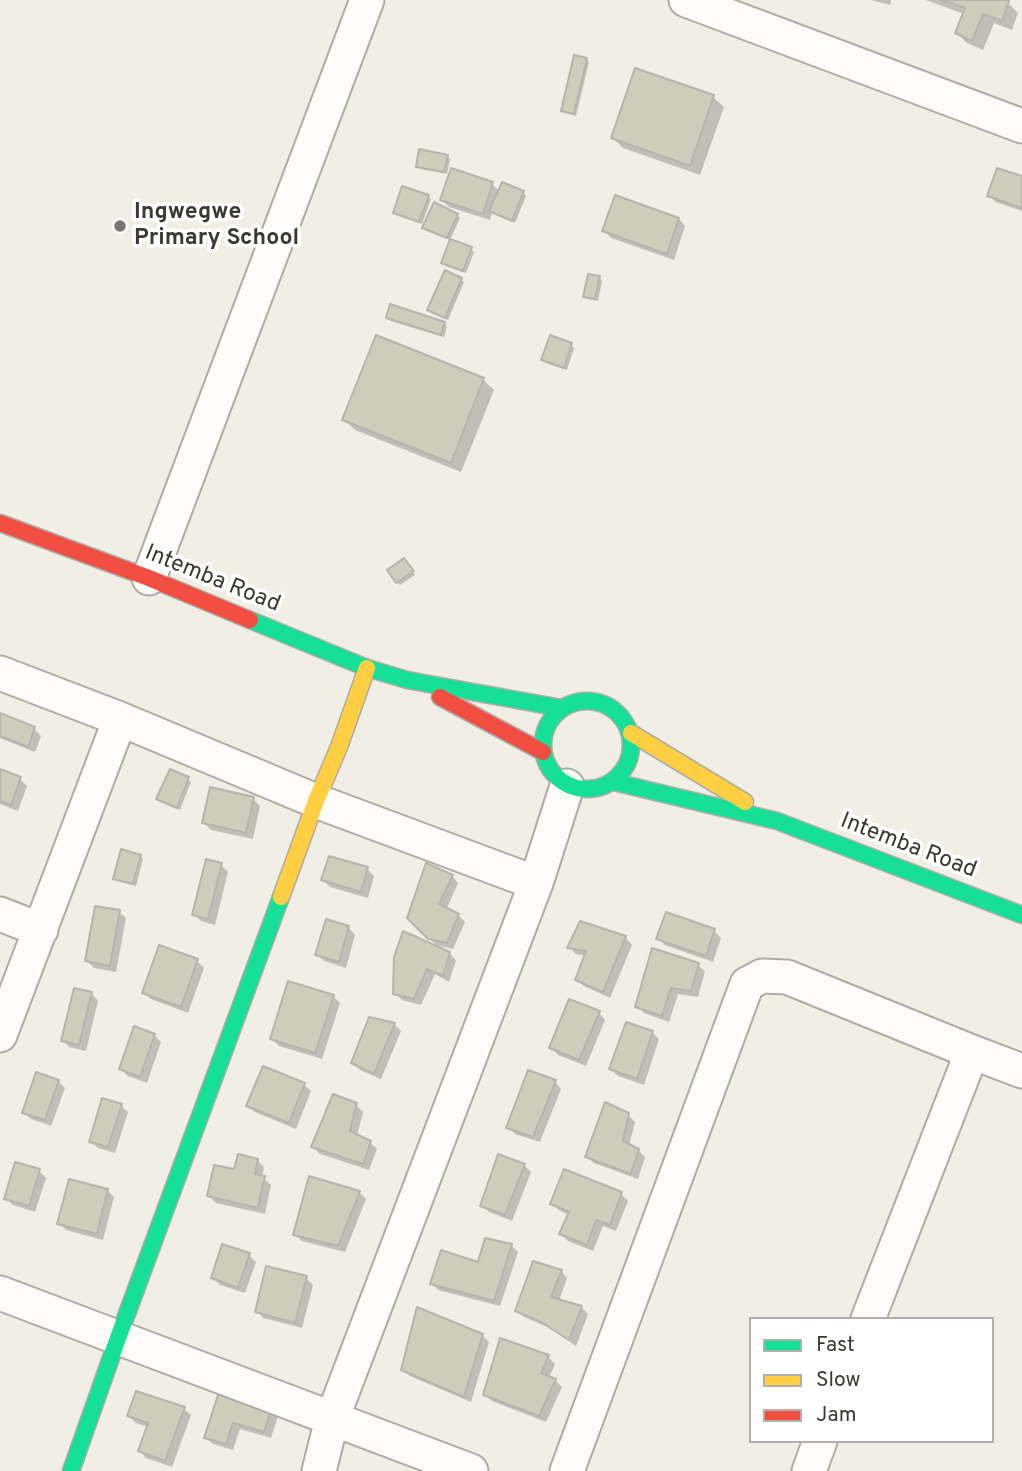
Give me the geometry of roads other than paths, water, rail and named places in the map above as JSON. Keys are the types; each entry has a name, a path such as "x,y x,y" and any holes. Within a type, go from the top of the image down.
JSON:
{"street":[{"path":"149,578 367,0"},
{"path":"686,0 1022,126"},
{"name":"Intemba Road","path":"0,523 149,578 367,668 407,680"},
{"path":"71,1471 367,668"},
{"path":"0,673 120,719 316,801 536,883"},
{"path":"407,680 561,708 589,699 616,709 631,733 777,821"},
{"path":"407,680 542,752"},
{"path":"561,708 545,727 542,752 551,772 567,786 591,790 614,782 777,821"},
{"path":"0,1035 120,719"},
{"path":"614,782 630,760 631,733"},
{"path":"319,1471 332,1419 536,883 567,786"},
{"name":"Intemba Road","path":"777,821 1022,915"},
{"path":"0,914 41,930"},
{"path":"567,1471 747,985 762,976 788,977 1022,1071"},
{"path":"869,1317 972,1052"},
{"path":"0,1293 471,1471"},
{"path":"809,1471 819,1443"}],"place":[{"name":"Ingwegwe Primary School","path":"120,226"}]}
